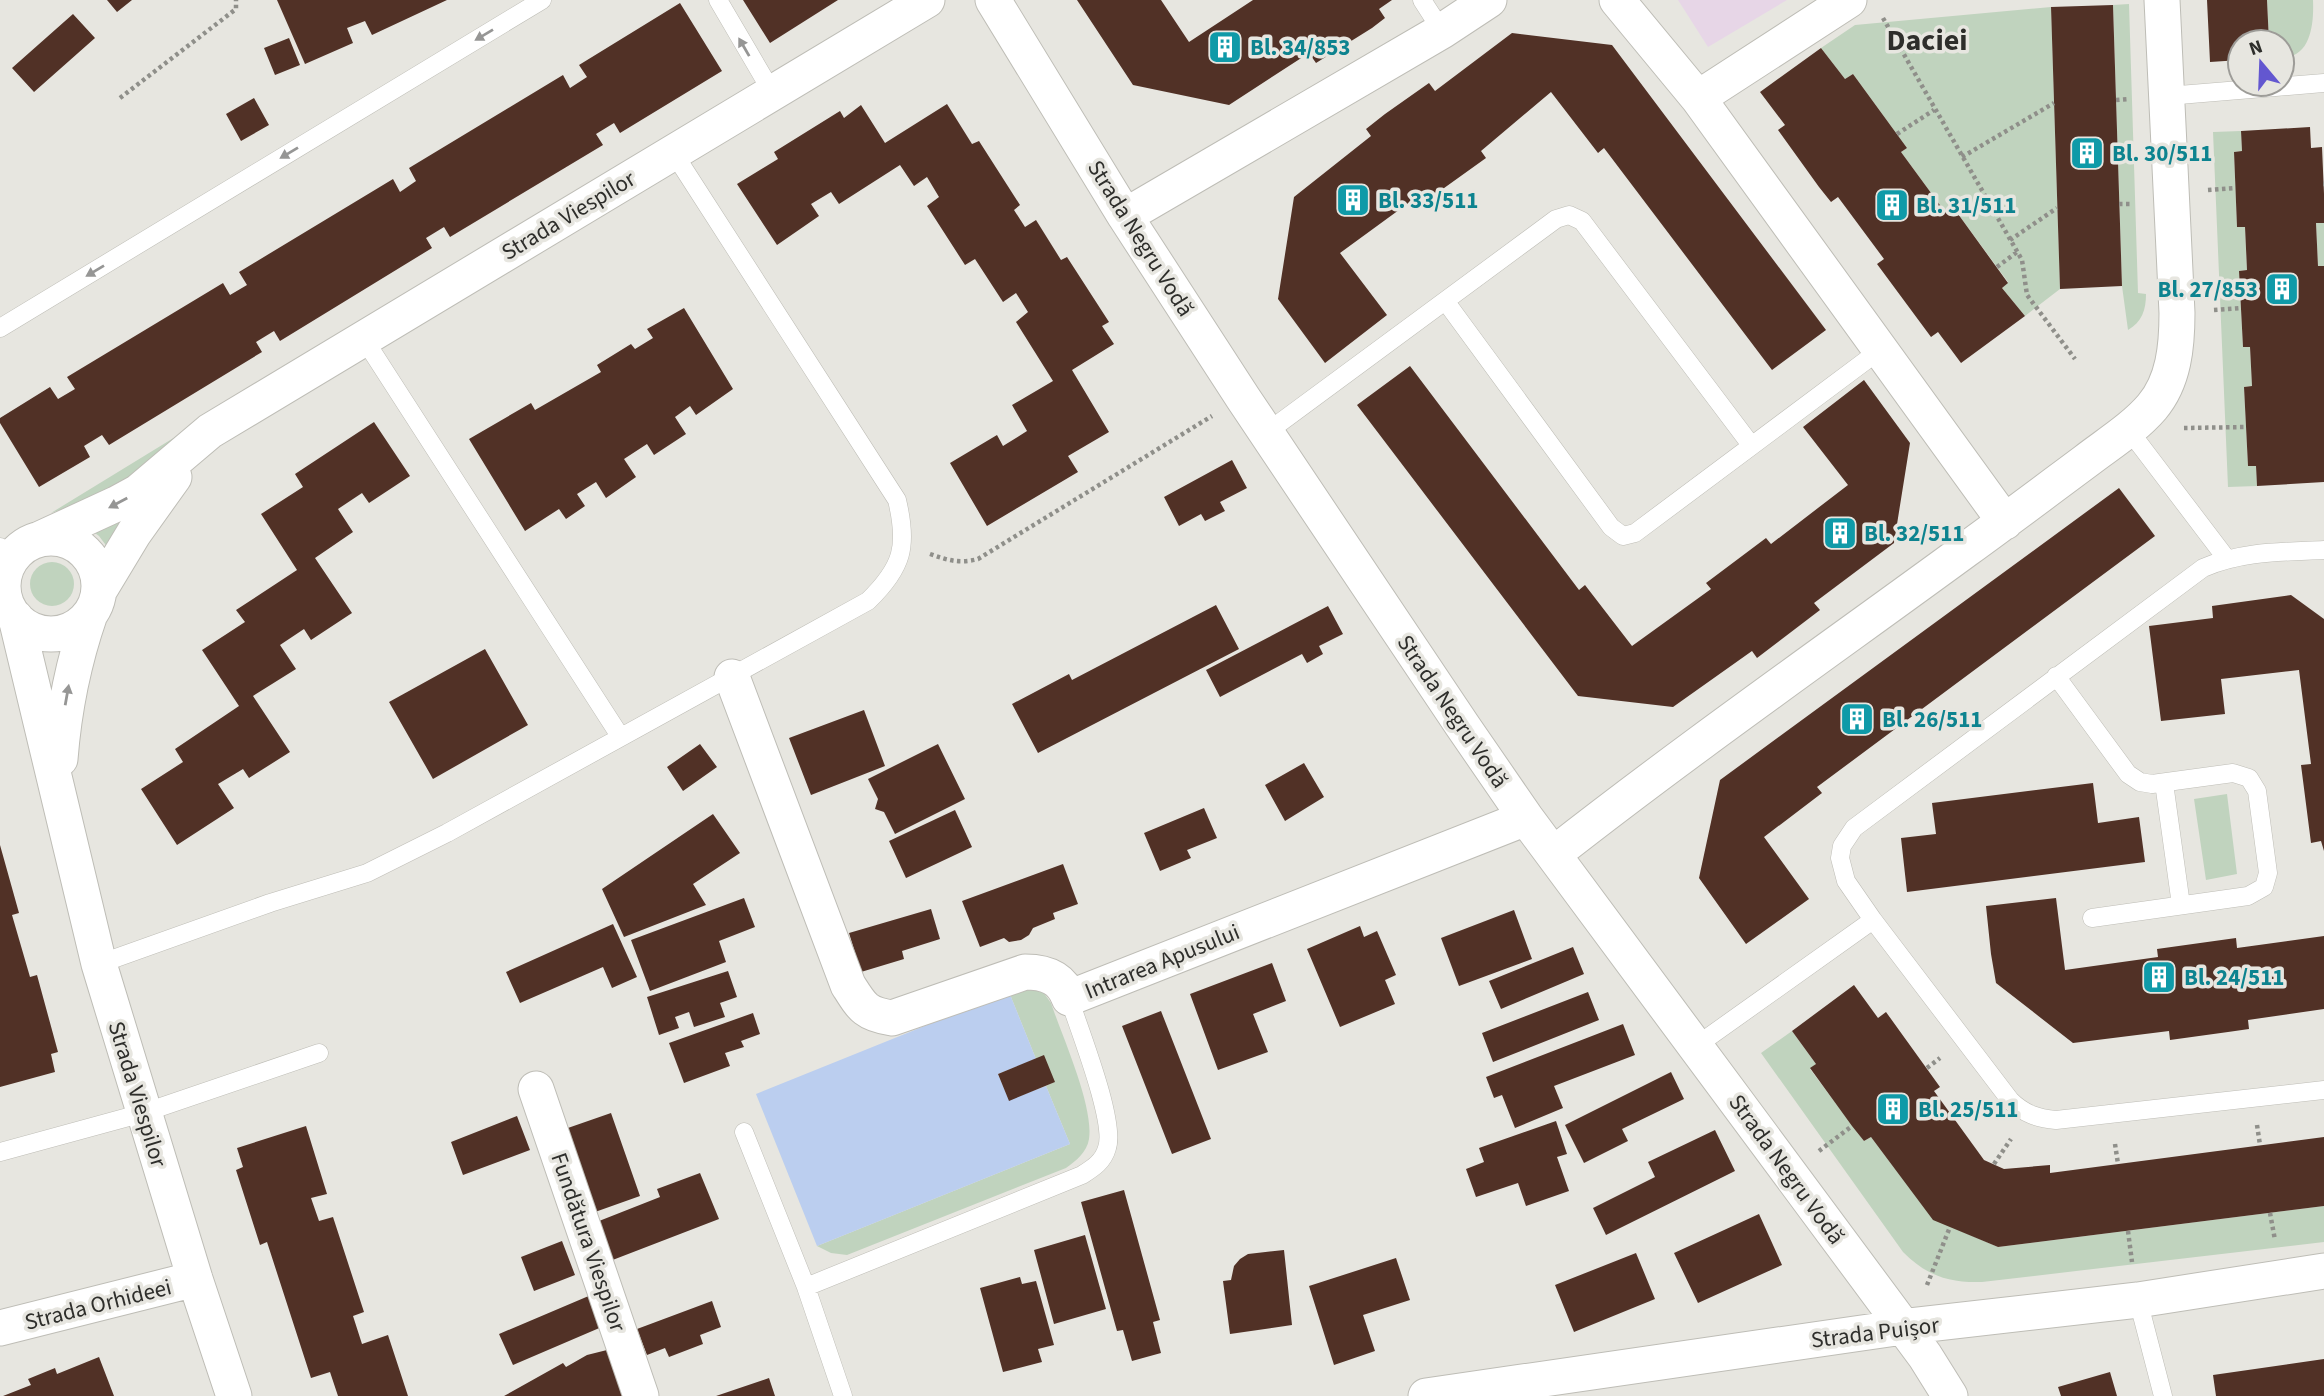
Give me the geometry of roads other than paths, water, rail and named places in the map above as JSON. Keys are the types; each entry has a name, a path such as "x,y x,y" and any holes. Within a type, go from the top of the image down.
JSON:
{"street":[{"name":"Strada Viespilor","path":"11,560 138,492 210,430 927,0"},
{"name":"Strada Negru Vodă","path":"993,0 1125,216 1243,398 1526,818 1555,853 1906,1327 1950,1396"},
{"path":"1125,216 1442,31 1489,0"},
{"path":"1617,0 1698,97 2005,522"},
{"path":"1555,853 2128,429 2151,408 2166,388 2177,337 2162,0"},
{"path":"1698,97 1865,6"},
{"name":"Strada Viespilor","path":"58,787 67,693 78,647 94,602 134,533 210,430"},
{"path":"65,539 86,552 98,575 94,602 84,621 70,630 54,634 29,629 6,605 11,560 65,539"},
{"name":"Strada Viespilor","path":"16,618 99,964 195,1279 234,1396"},
{"name":"Intrarea Apusului","path":"732,677 848,985 859,1003 874,1015 892,1018 1025,972 1037,972 1059,981 1069,998 1526,818"},
{"name":"Fundătura Viespilor","path":"536,1089 641,1396"},
{"name":"Strada Puișor","path":"1426,1396 1906,1327 2138,1300 2324,1271"},
{"name":"Strada Orhideei","path":"0,1328 195,1279"}],"lane":[{"path":"0,328 542,0"},
{"path":"718,0 772,92"},
{"path":"1422,0 1442,31"},
{"path":"2167,96 2324,83"},
{"path":"99,964 270,903 367,873 447,833 732,677 868,601 885,584 897,564 904,528 897,499 673,152"},
{"path":"1266,433 1556,219 1569,215 1582,221 1751,445"},
{"path":"1446,302 1611,527 1623,536 1635,533 1880,350"},
{"path":"364,339 620,736"},
{"path":"2128,429 2226,558"},
{"path":"2324,551 2248,554 2226,558 2203,568 1854,828 1842,846 1842,871 1851,890 2010,1100 2028,1114 2040,1119 2056,1120 2324,1090"},
{"path":"2056,676 2128,774 2140,782 2164,783 2233,773 2249,778 2257,792 2268,880 2257,893 2092,918"},
{"path":"2164,783 2180,905"},
{"path":"1696,1046 1873,920"},
{"path":"806,1287 1082,1175 1103,1159 1108,1146 1108,1119 1069,998"},
{"path":"0,1152 144,1113 318,1053"},
{"path":"744,1132 806,1287 843,1396"},
{"path":"2138,1300 2163,1396"}],"water":[{"path":"1009,992 1036,1059 998,1074 1009,1100 1046,1086 1070,1144 817,1246 756,1094"}],"place":[{"name":"Bl. 34/853","path":"1225,47"},
{"name":"Bl. 30/511","path":"2087,153"},
{"name":"Bl. 33/511","path":"1353,200"},
{"name":"Bl. 31/511","path":"1892,205"},
{"name":"Bl. 27/853","path":"2282,289"},
{"name":"Bl. 32/511","path":"1840,533"},
{"name":"Bl. 26/511","path":"1857,719"},
{"name":"Bl. 24/511","path":"2159,977"},
{"name":"Bl. 25/511","path":"1893,1109"}],"district":[{"name":"Daciei","path":"1927,40"}]}
